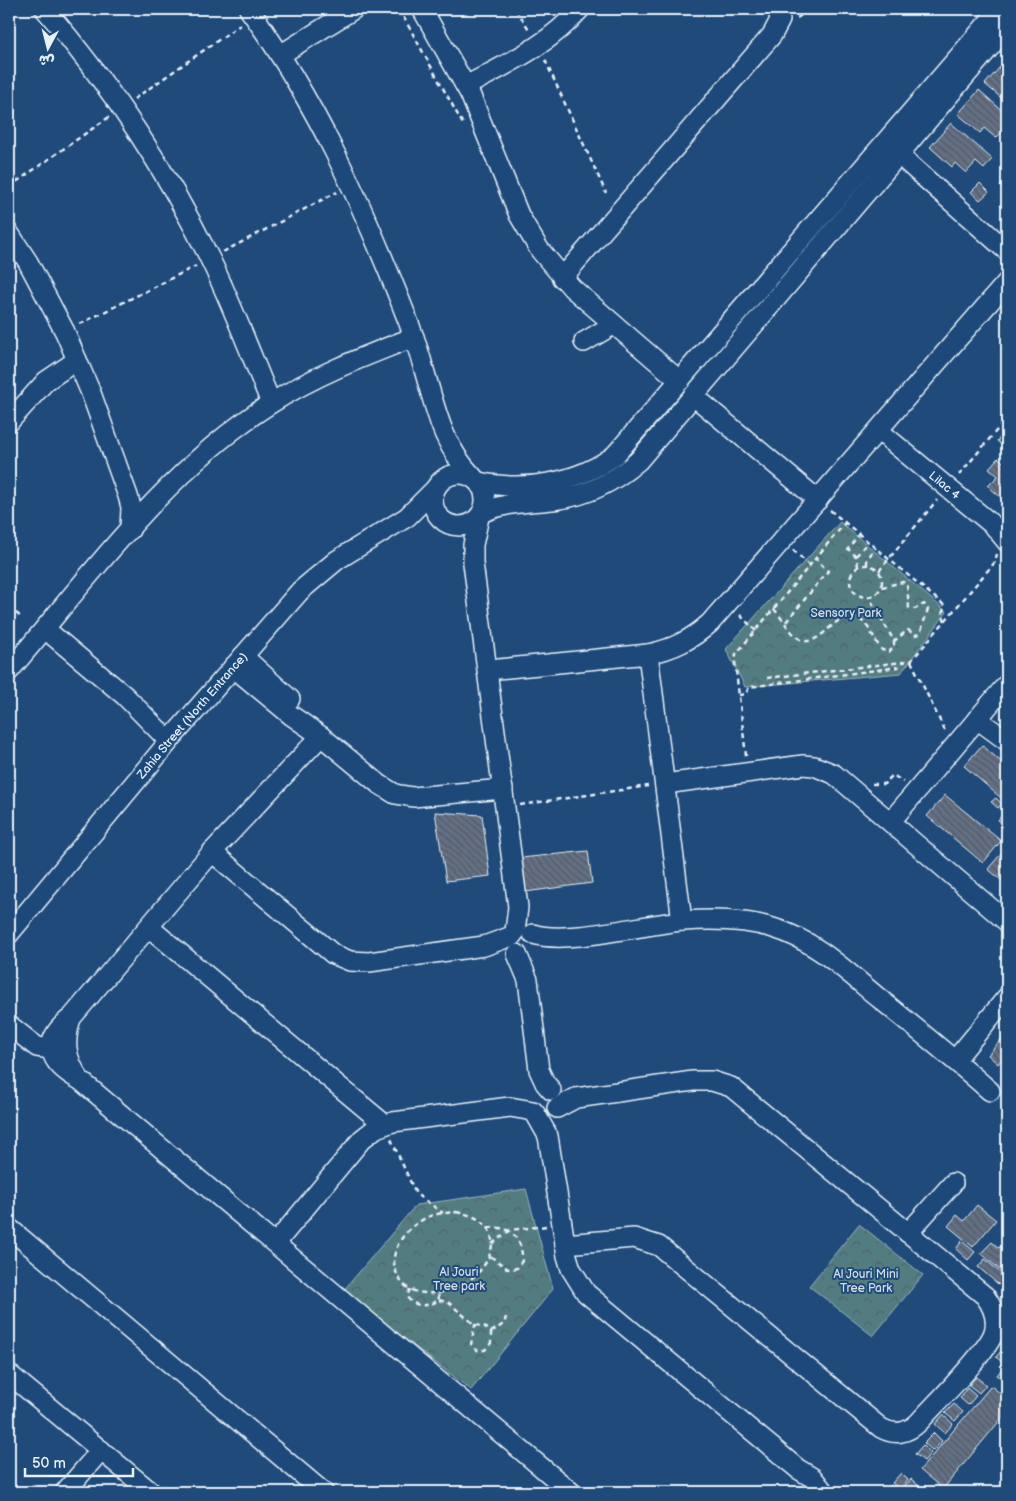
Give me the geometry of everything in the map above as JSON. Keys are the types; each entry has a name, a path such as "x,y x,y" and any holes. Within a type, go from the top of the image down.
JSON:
{"street":[{"path":"45,9 123,107 190,221 222,285 271,403"},
{"path":"249,9 307,98 352,184 414,337 442,431 459,461 476,480 485,496 473,545 473,563 524,943 539,1070 554,1100 548,1136"},
{"path":"280,55 354,9"},
{"path":"422,9 466,86 526,229 562,278 613,326 680,381"},
{"path":"466,86 539,46 561,30 580,9"},
{"path":"562,278 772,35 780,20 778,9"},
{"path":"436,487 445,477 455,474 465,474 476,480 515,485 562,480 590,471 603,464 626,445 1000,9 1007,16"},
{"path":"398,522 447,523 465,526 481,514 511,502 576,496 609,483 638,461 695,397 1007,27"},
{"path":"899,155 1007,250"},
{"path":"9,233 42,288 77,360 124,486 130,507 130,530"},
{"path":"488,670 648,654 674,647 697,635 728,603 880,431 1007,282"},
{"path":"584,342 613,326"},
{"path":"9,671 160,496 213,446 271,403 341,366 414,337"},
{"path":"705,351 721,366"},
{"path":"9,422 46,381 77,360"},
{"path":"695,397 818,500"},
{"path":"442,431 443,452 433,504 435,511 460,539 473,563"},
{"name":"Lilac 4","path":"880,431 994,526 1002,546"},
{"path":"124,486 140,494 160,496"},
{"name":"Zahia Street (North Entrance)","path":"9,934 172,737 300,591 356,546 414,511 436,487"},
{"path":"45,629 172,737"},
{"path":"648,654 682,921"},
{"path":"238,662 300,708 321,736 379,784 394,794 413,797 503,789"},
{"path":"891,821 1007,684"},
{"path":"978,719 1007,741"},
{"path":"321,736 212,852 150,928 72,1017 54,1034 51,1049 55,1062 60,1068 80,1080 276,1243 571,1492"},
{"path":"665,784 803,765 824,769 834,774 891,821 1007,922"},
{"path":"212,852 326,949 341,958 359,962 484,946 524,943 682,921 738,921 774,928 795,936 832,960 955,1060 990,1091"},
{"path":"150,928 384,1124"},
{"path":"955,1060 1007,997"},
{"path":"72,1017 65,1047 68,1061 80,1080"},
{"path":"9,1025 37,1047 51,1049"},
{"path":"539,1070 533,1103 548,1136 561,1225 571,1269 586,1293 798,1469 818,1483 824,1492"},
{"path":"533,1103 540,1088 554,1100 693,1081 722,1083 740,1091 985,1296 1001,1325 984,1349 919,1422 908,1431 894,1433 881,1428 659,1246 634,1238 565,1244"},
{"path":"533,1103 546,1116 554,1100"},
{"path":"276,1243 362,1139 384,1124 533,1103"},
{"path":"908,1233 953,1183"},
{"path":"9,1228 317,1490"},
{"path":"9,1374 151,1492"},
{"path":"65,1492 101,1450"},
{"path":"798,1469 810,1492"}],"path":[{"path":"400,9 464,127"},
{"path":"516,9 539,46 606,193"},
{"path":"818,500 945,606 942,614 945,621"},
{"path":"748,772 735,662 736,654 845,523"},
{"path":"858,566 856,556 848,549 859,534"},
{"path":"783,541 810,566"},
{"path":"856,556 868,542"},
{"path":"767,678 911,661 995,562 1002,546"},
{"path":"866,564 876,548"},
{"path":"786,622 828,571 816,559"},
{"path":"774,609 798,636 809,641 844,618 855,617 864,623 882,650 892,650 894,641 908,630 915,635 920,634 928,609 924,604 914,609 909,608 907,585 903,582 882,587 869,597 858,595 851,586 851,575 858,566 866,564 879,570 883,581 882,587"},
{"path":"869,597 894,641"},
{"path":"728,603 756,631"},
{"path":"9,607 22,618"},
{"path":"911,661 953,748"},
{"path":"739,695 746,694 749,687 899,668"},
{"path":"867,784 884,784 892,775 902,782 908,776"},
{"path":"506,818 519,816 518,805 665,784"},
{"path":"384,1124 412,1188 416,1194 443,1213"},
{"path":"443,1213 467,1214 480,1218 488,1228 492,1244 490,1256 471,1280 459,1288 438,1292 410,1289 400,1281 395,1271 393,1259 396,1247 411,1228 422,1220 443,1213"},
{"path":"488,1228 499,1227 510,1230 561,1225"},
{"path":"492,1244 510,1230"},
{"path":"490,1256 508,1269 516,1268 520,1265 521,1246 510,1230"},
{"path":"410,1289 407,1297 416,1304 428,1306 439,1300 449,1303 475,1325 484,1326 491,1332 492,1338 488,1347 481,1351 476,1350 470,1340 475,1325"},
{"path":"438,1292 439,1300"},
{"path":"491,1332 501,1326 506,1317"}],"green space":[{"name":"Sensory Park","path":"840,522 947,612 901,673 745,687 726,649"},
{"name":"Al Jouri Tree park","path":"526,1189 553,1289 471,1390 343,1291 416,1205"},
{"name":"Al Jouri Mini Tree Park","path":"859,1224 923,1275 873,1336 809,1286"}],"building":[{"path":"1001,66 1007,72 1007,103 985,84"},
{"path":"979,90 1007,115 1007,131 1005,129 996,138 984,128 980,133 958,114"},
{"path":"951,123 992,159 984,169 976,162 966,173 955,163 952,167 930,147"},
{"path":"1007,178 1007,192 1000,186"},
{"path":"980,183 989,192 980,200 971,192"},
{"path":"1007,197 1007,211 1000,205"},
{"path":"1004,433 1007,435 1007,449 997,441"},
{"path":"998,458 1007,465 1007,503 988,486 998,476 989,468"},
{"path":"982,745 1007,767 1007,803 964,766"},
{"path":"945,795 1001,841 983,863 927,816"},
{"path":"996,798 1002,804 998,808 991,802"},
{"path":"435,812 482,815 490,876 446,881"},
{"path":"1003,814 1007,819 1003,824 998,820"},
{"path":"1005,849 1007,851 1007,885 988,869"},
{"path":"588,851 592,883 525,892 521,858"},
{"path":"1003,1037 1007,1040 1007,1062 1003,1058 998,1064 988,1055"},
{"path":"977,1205 996,1220 973,1247 948,1226 957,1215 964,1221"},
{"path":"1007,1238 1007,1276 981,1253 992,1242 999,1248"},
{"path":"962,1241 975,1252 968,1260 956,1249"},
{"path":"985,1259 1007,1278 1007,1285 1004,1289 978,1267"},
{"path":"1003,1349 1007,1353 1007,1359 1003,1363 996,1357"},
{"path":"1007,1363 1007,1383 997,1375"},
{"path":"976,1377 986,1385 979,1393 969,1385"},
{"path":"991,1386 1007,1399 1007,1412 943,1489 920,1470"},
{"path":"967,1388 976,1396 968,1405 960,1398"},
{"path":"954,1404 963,1412 955,1421 945,1413"},
{"path":"943,1415 953,1424 945,1433 935,1424"},
{"path":"934,1433 942,1441 933,1451 924,1443"},
{"path":"923,1445 931,1453 924,1461 915,1454"},
{"path":"901,1473 908,1480 900,1490 892,1483"},
{"path":"911,1479 926,1492 900,1492"},
{"path":"891,1485 897,1492 884,1492"}]}
